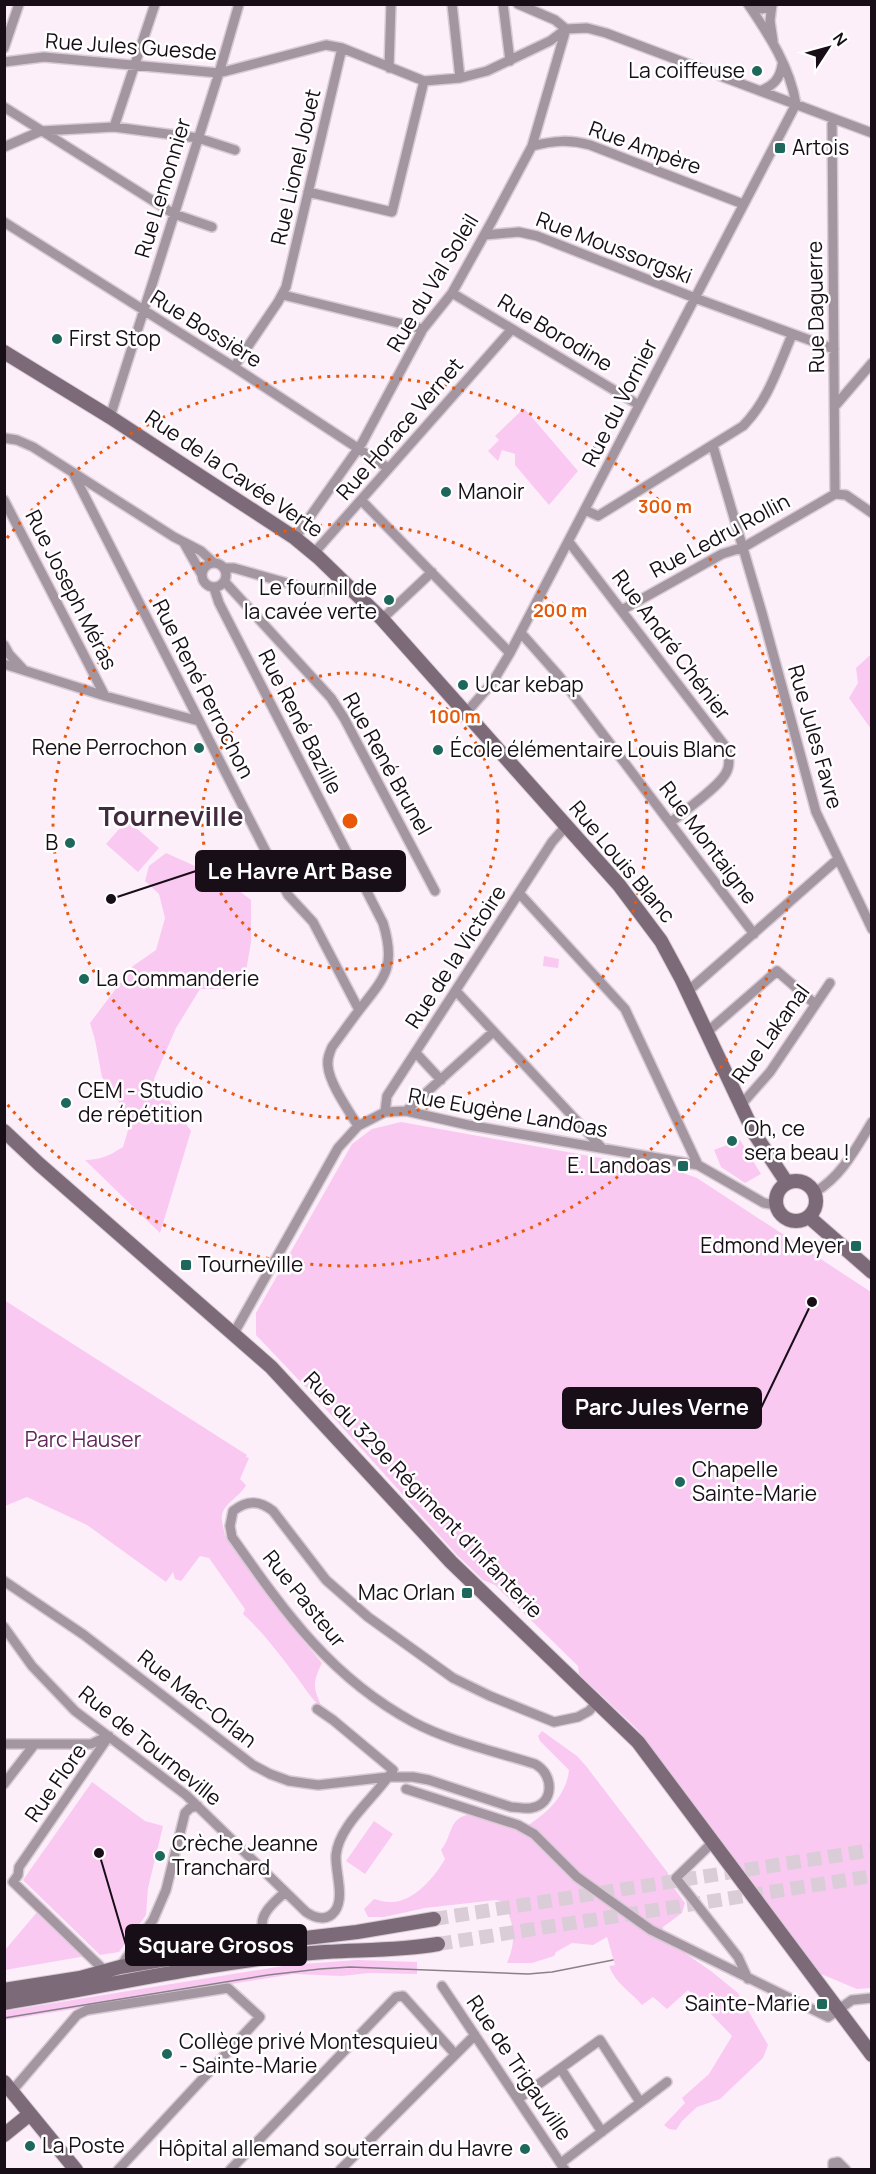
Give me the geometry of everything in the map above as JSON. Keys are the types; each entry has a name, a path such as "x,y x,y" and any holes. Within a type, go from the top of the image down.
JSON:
{"street":[{"path":"114,127 155,4"},
{"name":"Rue Lemonnier","path":"110,417 219,73 238,4"},
{"path":"389,68 391,4"},
{"path":"452,4 460,78"},
{"path":"503,4 510,60"},
{"path":"518,4 555,21 566,29 587,28 606,33 872,133"},
{"path":"749,4 762,9 772,5 770,21 774,43"},
{"path":"749,4 774,43 793,88 796,104"},
{"path":"4,48 15,6"},
{"name":"Rue Jules Guesde","path":"4,62 44,57 219,73 326,45 342,48 424,81 460,78 487,71 550,41 566,29"},
{"name":"Rue du Val Soleil","path":"295,538 359,448 423,329 452,293 485,235 532,146 566,29"},
{"name":"Rue Lionel Jouet","path":"283,295 342,48"},
{"path":"760,91 775,83 781,75 782,63"},
{"path":"308,192 392,212 424,81"},
{"name":"Rue du Vornier","path":"466,713 492,683 521,633 796,104"},
{"path":"4,107 174,214 212,227"},
{"name":"Rue Daguerre","path":"832,119 835,494"},
{"path":"4,147 41,131 114,127 198,138 235,150"},
{"name":"Rue Ampère","path":"532,146 555,140 573,140 743,204"},
{"name":"Rue Bossière","path":"4,222 234,367 388,468"},
{"name":"Rue Moussorgski","path":"485,235 519,232 537,236 792,335 834,349"},
{"name":"Rue Borodine","path":"452,293 639,405"},
{"path":"234,367 283,295 423,329"},
{"name":"Rue Horace Vernet","path":"314,554 512,329"},
{"path":"585,510 598,516 743,426 757,413 766,398 792,335"},
{"name":"Rue de la Cavée Verte","path":"4,352 110,417 295,538 342,579 382,619 466,713"},
{"path":"835,406 872,363"},
{"path":"4,438 17,440 33,447 184,543 201,551 214,563 224,568 234,568 319,592 332,588 342,579"},
{"name":"Rue Jules Favre","path":"713,446 744,547 816,812 872,929"},
{"name":"Rue René Perrochon","path":"73,473 288,895 313,922 359,1010"},
{"path":"835,494 846,495 872,513"},
{"name":"Rue Ledru Rollin","path":"622,610 722,554 744,547 835,494"},
{"name":"Rue Joseph Méras","path":"4,500 105,696"},
{"path":"361,500 510,653"},
{"name":"Rue André Chénier","path":"569,542 725,746 729,756 729,766 721,780 670,823"},
{"path":"184,543 204,582 214,588 225,582 227,575 224,568"},
{"path":"202,575 204,568 214,563"},
{"path":"382,619 432,572"},
{"name":"Rue René Brunel","path":"225,582 331,698 344,718 435,891"},
{"name":"Rue René Bazille","path":"214,588 224,614 383,923 390,953 382,981 332,1047 328,1057 327,1067 330,1077 358,1126"},
{"name":"Rue Montaigne","path":"521,633 559,676 754,934"},
{"path":"4,645 25,671"},
{"path":"4,664 105,696 199,721"},
{"name":"Rue Louis Blanc","path":"466,713 642,913 661,941 687,992 740,1106 760,1143 787,1183"},
{"name":"Rue de la Victoire","path":"385,1112 387,1096 552,842 566,825"},
{"path":"687,992 838,859"},
{"path":"519,893 625,1009 698,1164"},
{"path":"706,1033 777,971 815,1004"},
{"name":"Rue Lakanal","path":"740,1106 770,1072 830,983"},
{"path":"456,991 603,1148"},
{"path":"406,1111 493,1032"},
{"path":"416,1053 441,1080"},
{"name":"Rue Eugène Landoas","path":"234,1333 338,1148 358,1126 385,1112 406,1111 468,1125 698,1164 764,1203 777,1205"},
{"path":"815,1192 828,1184 847,1162 872,1122"},
{"name":"Rue du 329e Régiment d'Infanterie","path":"4,1131 271,1366 451,1562 638,1742 872,2055"},
{"path":"800,1180 809,1184 815,1192 816,1205 809,1217 798,1221 787,1219 778,1211 779,1190 787,1183 800,1180"},
{"path":"809,1217 872,1272"},
{"name":"Rue Pasteur","path":"388,1777 413,1777 429,1780 511,1807 532,1808 545,1799 549,1790 547,1774 542,1767 458,1740 414,1722 376,1699 329,1661 303,1634 232,1537 230,1518 233,1511 240,1505 248,1502 265,1504 273,1511 326,1580 349,1602 422,1658 453,1678 554,1722 578,1717 589,1711 597,1702"},
{"name":"Rue Mac-Orlan","path":"4,1581 84,1635 253,1765 270,1774 288,1781 318,1785 388,1777"},
{"name":"Rue de Tourneville","path":"4,1627 32,1666 75,1711 198,1806 285,1892"},
{"path":"313,1937 272,1938 265,1934 261,1925 265,1913 285,1892 306,1912 316,1918 326,1917 334,1912 339,1903 336,1855 340,1841 393,1770 317,1709"},
{"path":"4,1744 91,1744 109,1736"},
{"name":"Rue Flore","path":"106,1972 14,1882 20,1867 109,1736"},
{"path":"4,1784 34,1745"},
{"path":"406,1789 518,1825 534,1834 577,1877 651,1930 828,2017 852,2000 872,1998"},
{"path":"120,1967 153,1920 166,1890 185,1813 190,1808 198,1806"},
{"path":"713,1842 676,1878 738,1957 748,1979"},
{"path":"4,1990 106,1972 120,1967 434,1919"},
{"path":"4,2003 301,1954 396,1950 438,1944"},
{"name":"Rue de Trigauville","path":"442,1986 563,2166"},
{"path":"76,2169 8,2087 77,2016 87,2010 228,1988 260,2017 118,2169"},
{"path":"230,2169 396,1997 403,1996 455,2054"},
{"path":"340,2169 475,2035"},
{"path":"518,2099 600,2040 640,2102"},
{"path":"561,2068 602,2132"},
{"path":"563,2166 602,2132 667,2082"},
{"path":"4,2135 30,2114"},
{"path":"833,2169 832,2163 838,2162 846,2169"}],"green space":[{"path":"524,408 578,471 549,505 515,465 515,454 502,450 498,461 488,451 499,440 495,436"},
{"path":"871,656 871,729 849,698 858,683 856,668"},
{"path":"127,820 159,848 138,872 106,844"},
{"path":"166,853 221,879 251,900 251,942 246,971 225,989 200,989 176,1028 154,1079 191,1131 160,1233 85,1160 105,1157 123,1147 131,1120 102,1077 90,1023 133,966 156,950 165,918 159,894 145,881 149,866"},
{"path":"544,956 559,959 558,968 543,966"},
{"path":"401,1122 617,1161 645,1159 697,1178 871,1292 871,1988 857,1989 821,1974 637,1729 579,1674 578,1666 495,1585 483,1580 457,1555 256,1335 256,1313 352,1144 372,1129"},
{"path":"740,1140 761,1174 745,1183 721,1167 714,1150"},
{"name":"Parc Hauser","path":"4,1300 247,1455 246,1457 249,1458 240,1479 246,1485 226,1507 222,1515 225,1535 322,1663 315,1686 323,1709 271,1644 243,1614 245,1609 209,1558 200,1556 181,1581 175,1579 173,1572 166,1582 87,1525 27,1497 5,1506"},
{"path":"542,1731 577,1756 586,1766 668,1873 669,1881 685,1903 682,1913 663,1927 663,1938 738,1993 768,2045 763,2058 720,2099 697,2107 676,2130 664,2125 685,2103 682,2098 709,2074 732,2036 688,1990 667,2009 653,1997 642,2005 612,1972 609,1966 615,1965 607,1937 593,1945 572,1943 556,1952 554,1956 532,1963 507,1963 513,1933 504,1902 496,1900 425,1908 384,1917 368,1917 364,1909 374,1899 387,1902 398,1901 406,1899 422,1888 445,1859 441,1850 454,1824 461,1817 467,1815 527,1826 549,1809 564,1788 569,1770 540,1741 538,1736"},
{"path":"92,1782 145,1821 163,1826 148,1888 146,1915 119,1952 100,1955 23,1880"},
{"path":"374,1821 393,1834 365,1874 346,1861"},
{"path":"38,1911 86,1956 5,1970 5,1950"},
{"path":"357,1960 417,1962 417,1974 369,1973 342,1976 294,1974 5,2020 5,2011 289,1965"}],"tunnel":[{"path":"434,1919 872,1850"},
{"path":"438,1944 872,1876"}],"tram line":[{"path":"4,2018 268,1975 320,1969 350,1967 528,1974 552,1972 613,1960"}],"place":[{"name":"La coiffeuse","path":"757,71"},
{"name":"Artois","path":"780,148"},
{"name":"First Stop","path":"57,339"},
{"name":"Manoir","path":"446,492"},
{"name":"Le fournil de la cavée verte","path":"389,600"},
{"name":"Ucar kebap","path":"463,685"},
{"name":"Rene Perrochon","path":"199,748"},
{"name":"École élémentaire Louis Blanc","path":"438,750"},
{"name":"B","path":"70,843"},
{"name":"Le Havre Art Base","path":"111,899"},
{"name":"La Commanderie","path":"84,979"},
{"name":"CEM - Studio de répétition","path":"66,1103"},
{"name":"Oh, ce sera beau !","path":"732,1141"},
{"name":"E. Landoas","path":"683,1166"},
{"name":"Edmond Meyer","path":"856,1246"},
{"name":"Tourneville","path":"186,1265"},
{"name":"Parc Jules Verne","path":"812,1302"},
{"name":"Chapelle Sainte-Marie","path":"680,1482"},
{"name":"Mac Orlan","path":"467,1593"},
{"name":"Square Grosos","path":"99,1853"},
{"name":"Crèche Jeanne Tranchard","path":"160,1856"},
{"name":"Sainte-Marie","path":"822,2004"},
{"name":"Collège privé Montesquieu - Sainte-Marie","path":"167,2054"},
{"name":"La Poste","path":"30,2146"},
{"name":"Hôpital allemand souterrain du Havre","path":"525,2149"}],"district":[{"name":"Tourneville","path":"171,817"}]}
